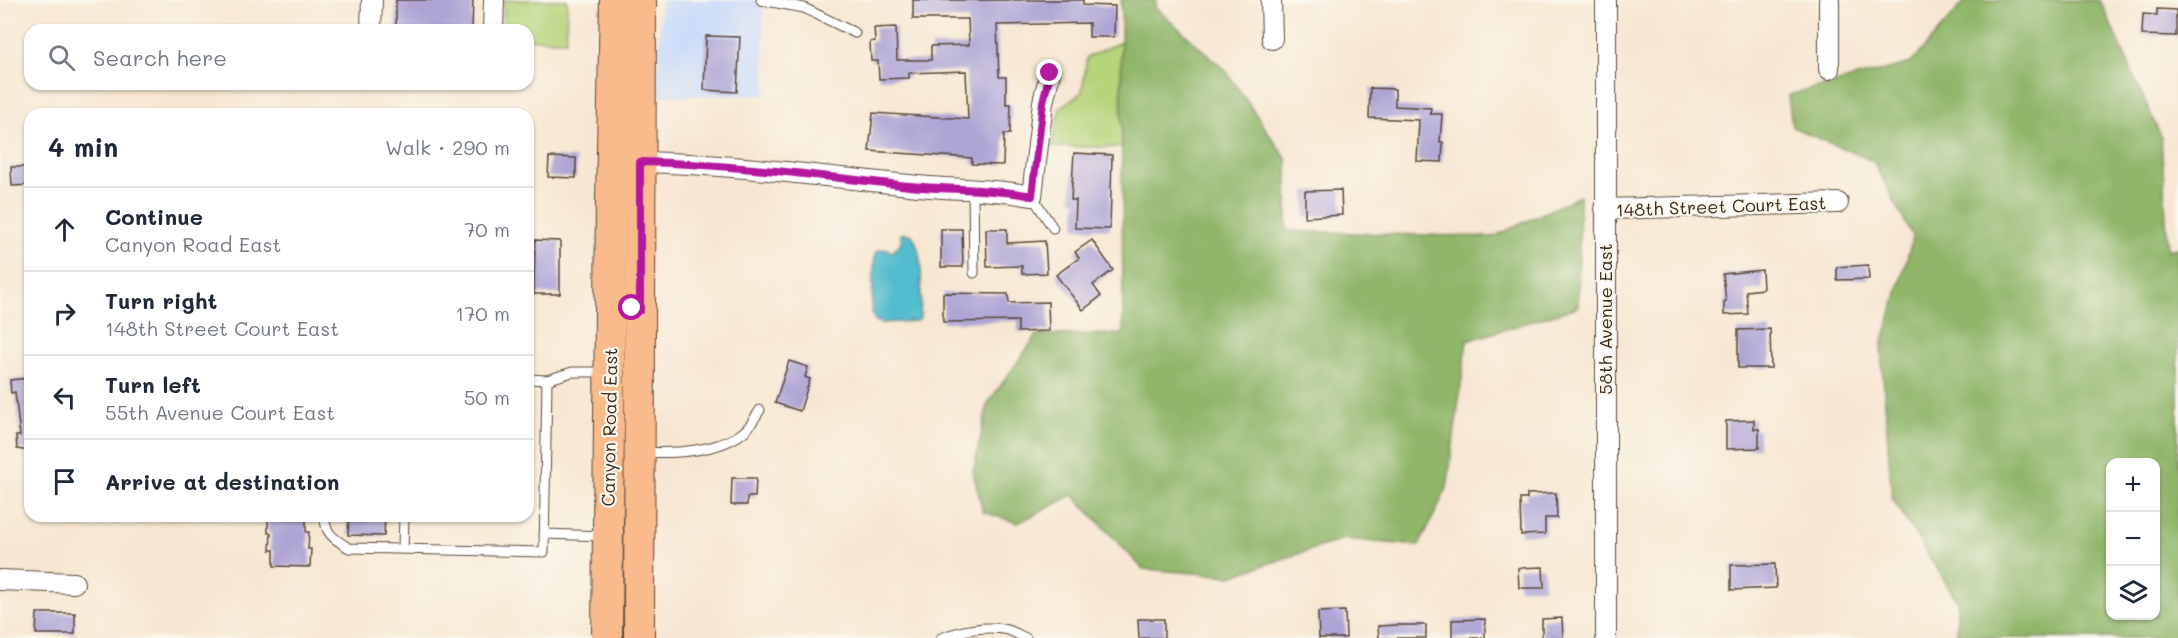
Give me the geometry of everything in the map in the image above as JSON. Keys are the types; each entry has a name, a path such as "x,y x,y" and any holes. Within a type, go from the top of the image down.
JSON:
{"main road":[{"name":"Canyon Road East","path":"607,638 615,0"},
{"name":"Canyon Road East","path":"639,638 641,0"},
{"path":"611,200 628,306 640,310"}],"street":[{"path":"371,24 372,0"},
{"path":"493,24 494,0"},
{"path":"1271,0 1272,39"},
{"name":"58th Avenue East","path":"1606,0 1606,638"},
{"path":"1829,0 1829,69"},
{"path":"640,162 694,164 948,189 1010,192 1032,196 1043,102 1050,73"},
{"name":"148th Street Court East","path":"1605,209 1838,203"},
{"path":"0,580 74,583"}],"lane":[{"path":"761,0 804,8 855,33"},
{"path":"973,190 974,273"},
{"path":"1032,196 1053,228"},
{"path":"534,379 547,380 572,372 609,372"},
{"path":"325,522 331,537 349,548 544,552 547,380"},
{"path":"640,452 673,454 696,451 726,441 746,430 760,410"},
{"path":"403,549 404,522"},
{"path":"544,534 608,536"},
{"path":"941,638 952,633 979,629 1007,630 1026,638"}],"shaded area":[{"path":"661,0 762,0 766,95 657,96"}],"green space":[{"path":"504,0 567,0 566,40 534,39 534,24 503,24"},
{"path":"1121,0 1156,0 1155,7 1226,71 1287,160 1287,231 1493,237 1580,196 1578,307 1467,341 1447,488 1419,546 1344,539 1231,576 1143,569 1073,495 1018,523 983,512 973,472 988,403 1037,335 1123,334"},
{"path":"1966,0 2100,0 2161,137 2168,250 2178,248 2178,638 1957,638 1957,600 1892,498 1881,349 1913,237 1873,161 1792,127 1788,95 1911,63"},
{"path":"1121,42 1122,147 1052,147 1060,108 1082,92 1087,57"}],"water":[{"path":"901,234 912,235 921,263 920,318 917,321 880,323 871,314 875,253 878,250 888,249 892,253 901,242"}],"building":[{"path":"396,0 473,0 472,24 396,24"},
{"path":"913,0 1083,0 1083,5 1115,6 1114,37 1089,37 1089,23 997,25 999,77 1006,77 1006,104 1011,104 1010,134 1004,134 1003,165 972,164 972,158 869,151 873,113 968,119 966,71 909,73 909,78 879,79 878,61 871,61 870,42 875,41 874,28 896,27 897,60 931,60 931,46 969,45 968,19 913,19"},
{"path":"2157,9 2176,10 2176,36 2142,35 2143,14 2157,15"},
{"path":"706,36 740,37 737,92 704,90"},
{"path":"1370,88 1395,89 1395,106 1431,108 1430,114 1442,114 1440,142 1443,142 1442,162 1417,161 1419,120 1369,118"},
{"path":"1074,153 1112,155 1110,229 1075,228 1076,200 1071,200"},
{"path":"549,157 576,158 576,178 548,177"},
{"path":"11,167 24,167 24,185 12,186"},
{"path":"1341,190 1342,215 1305,217 1305,191"},
{"path":"941,229 962,229 963,267 941,267"},
{"path":"986,229 1007,229 1007,243 1045,241 1047,273 1022,274 1022,266 987,267"},
{"path":"535,240 560,241 560,294 534,294"},
{"path":"1092,240 1113,270 1093,285 1101,296 1083,310 1056,275 1079,258 1075,252"},
{"path":"1868,265 1869,279 1837,280 1837,267"},
{"path":"1762,270 1763,289 1746,291 1748,314 1724,315 1724,302 1726,302 1723,274"},
{"path":"943,293 1008,294 1009,303 1048,302 1049,331 1018,332 1018,321 943,322"},
{"path":"1770,329 1771,368 1738,368 1738,330"},
{"path":"789,361 808,367 805,377 810,379 800,411 775,403"},
{"path":"24,379 24,450 17,449 16,436 20,436 15,392 11,393 10,380"},
{"path":"1754,420 1754,429 1759,429 1759,448 1726,449 1726,421"},
{"path":"732,478 756,478 755,497 747,497 747,505 731,505"},
{"path":"1556,493 1557,518 1545,518 1545,534 1521,535 1520,499 1527,499 1527,494"},
{"path":"268,522 306,522 306,532 309,532 308,549 311,549 310,567 274,566 274,550 270,550 271,533 268,533"},
{"path":"349,522 385,522 384,536 348,535"},
{"path":"1775,564 1776,588 1731,590 1731,565"},
{"path":"1543,567 1544,588 1519,588 1518,568"},
{"path":"1345,611 1346,638 1319,638 1318,612"},
{"path":"37,613 75,613 75,634 36,634"},
{"path":"1562,618 1563,638 1542,638 1542,619"},
{"path":"1138,619 1164,619 1164,638 1139,638"},
{"path":"1485,619 1485,638 1452,638 1452,620"},
{"path":"1426,625 1426,638 1379,638 1378,626"}],"route":[{"path":"632,308 640,310 640,162 694,164 948,189 1010,192 1032,196 1043,102 1050,73"}]}
